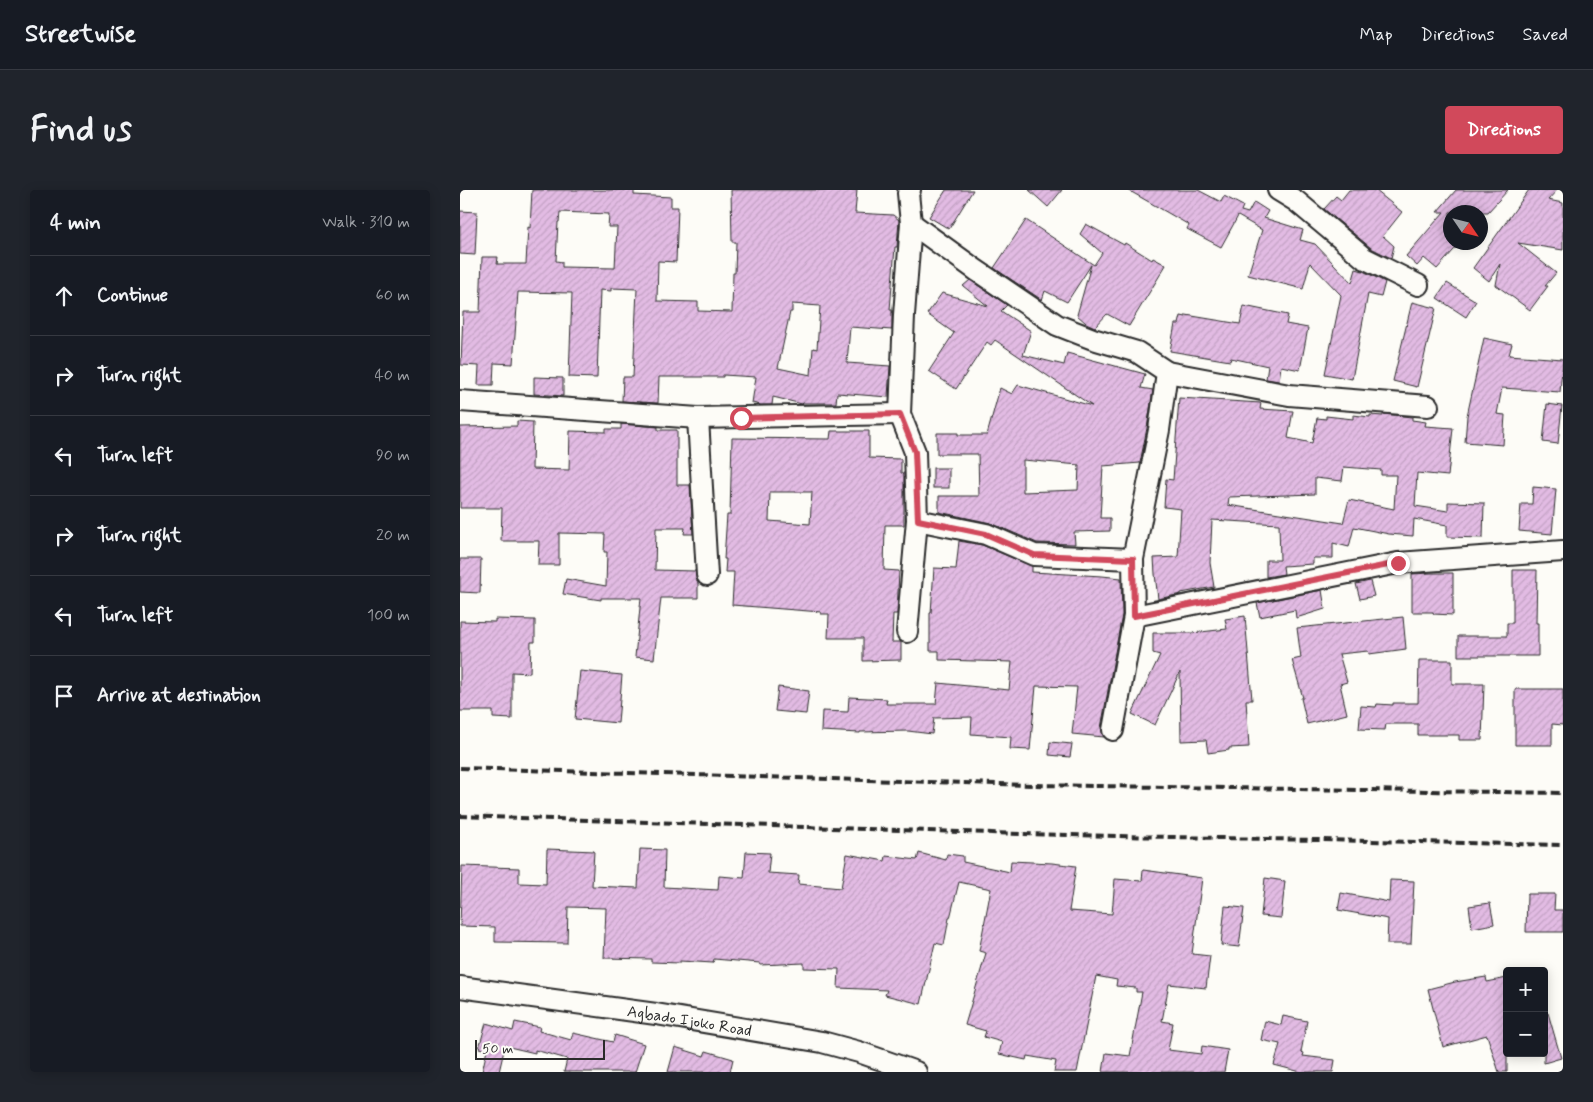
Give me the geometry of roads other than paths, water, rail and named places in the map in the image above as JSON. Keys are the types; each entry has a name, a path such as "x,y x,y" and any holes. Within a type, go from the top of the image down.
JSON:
{"street":[{"path":"1278,190 1300,196 1364,258 1418,286"},
{"path":"907,191 911,223 904,316 900,414 915,452 918,520 907,632"},
{"path":"911,223 976,270 1057,324 1093,339 1137,352 1167,372 1289,395 1428,406"},
{"path":"1113,730 1134,616 1133,559 1159,430 1167,372"},
{"path":"460,401 698,418 900,414"},
{"path":"698,418 707,575"},
{"path":"918,520 986,534 1034,555 1133,559"},
{"path":"1134,616 1398,563 1563,551"},
{"name":"Agbado Ijoko Road","path":"460,987 656,1014 822,1042 859,1052 916,1072"}],"railway":[{"path":"460,768 1032,785 1563,793"},
{"path":"460,816 1023,834 1563,845"}]}
